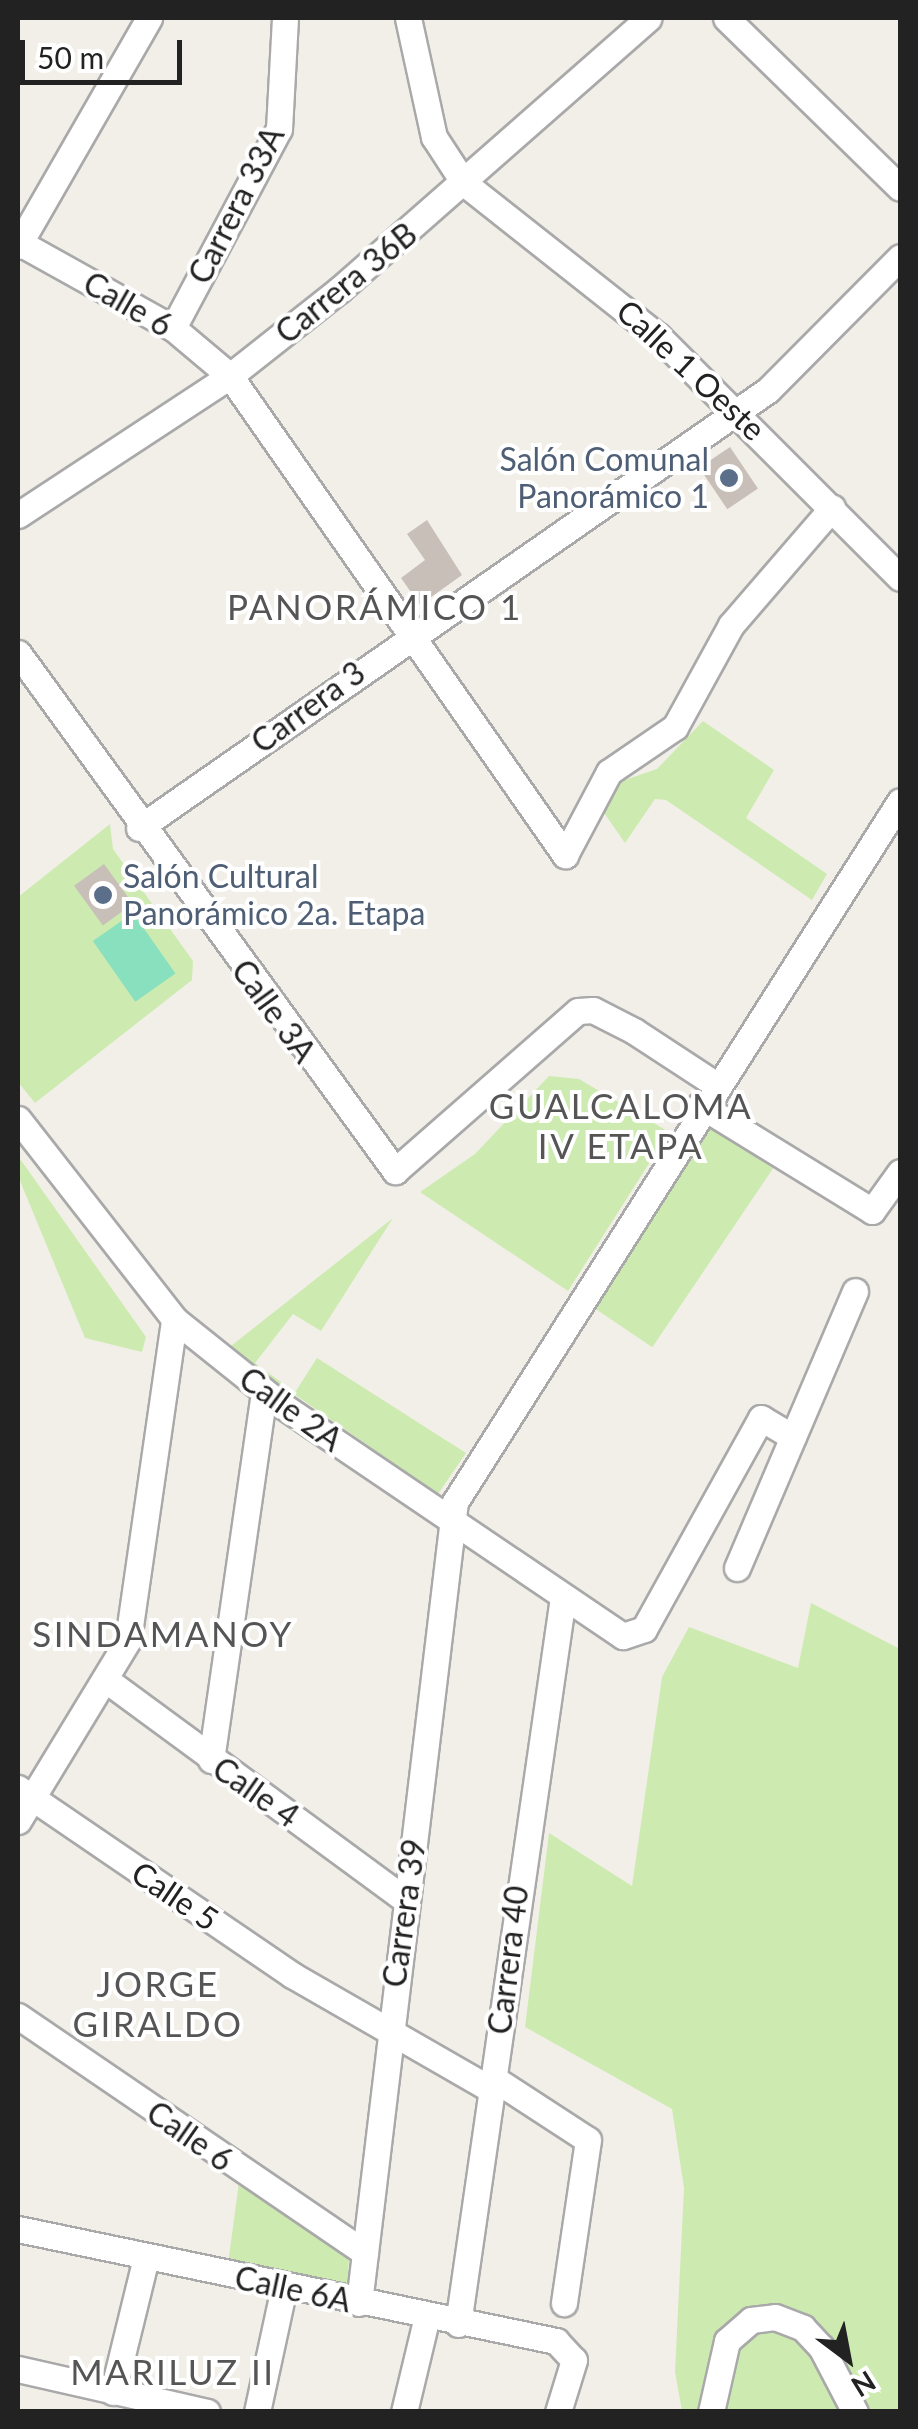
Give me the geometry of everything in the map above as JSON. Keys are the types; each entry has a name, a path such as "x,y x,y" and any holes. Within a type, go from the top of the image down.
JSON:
{"street":[{"path":"19,244 149,18"},
{"name":"Carrera 33A","path":"173,328 280,129 285,18"},
{"path":"408,18 430,125 464,182"},
{"name":"Carrera 36B","path":"18,515 230,376 464,182 649,18"},
{"path":"726,18 900,188"},
{"name":"Calle 1 Oeste","path":"464,182 582,270 737,412 900,578"},
{"name":"Calle 6","path":"19,244 173,328 230,376 565,855 609,772 676,728 731,626 832,508"},
{"name":"Carrera 3","path":"139,828 410,633 737,412 794,369 900,256"},
{"name":"Calle 3A","path":"18,653 139,828 394,1171 578,1011 593,1010 634,1032 708,1094"},
{"path":"449,1523 464,1483 708,1094 900,801"},
{"path":"708,1094 872,1211 900,1172"},
{"name":"Calle 2A","path":"18,1119 174,1320 264,1392 449,1523 622,1636 644,1629 761,1418 792,1437"},
{"path":"737,1568 855,1291"},
{"path":"22,1803 109,1682 128,1640 174,1320"},
{"path":"210,1760 264,1392"},
{"name":"Carrera 39","path":"360,2303 404,1899 452,1572 449,1523"},
{"name":"Carrera 40","path":"458,2324 563,1597"},
{"name":"Calle 4","path":"109,1682 404,1899"},
{"name":"Calle 5","path":"22,1803 388,2031 492,2084 588,2140 564,2303"},
{"name":"Calle 6","path":"18,2016 365,2253"},
{"name":"Calle 6A","path":"18,2228 569,2348 574,2360 558,2412"},
{"path":"114,2392 146,2258"},
{"path":"257,2412 284,2287"},
{"path":"404,2412 427,2316"},
{"path":"711,2412 727,2341 752,2320 775,2317 802,2328 821,2348 855,2412"},
{"path":"18,2369 207,2412"}],"green space":[{"path":"703,721 774,770 746,818 827,874 812,900 666,800 655,799 625,843 600,807 616,783 657,769"},
{"path":"110,824 113,849 193,961 192,980 35,1103 18,1082 18,897"},
{"path":"133,913 175,974 135,1002 93,941"},
{"path":"549,1076 579,1079 669,1132 568,1291 420,1192 475,1154"},
{"path":"706,1123 773,1168 652,1347 585,1302"},
{"path":"18,1156 146,1337 142,1352 85,1338 18,1176"},
{"path":"393,1218 321,1331 293,1314 255,1363 285,1385 282,1398 226,1350"},
{"path":"317,1358 466,1453 438,1494 294,1394"},
{"path":"811,1603 900,1649 900,2411 682,2411 675,2372 684,2188 672,2109 525,2027 549,1833 632,1886 662,1677 689,1627 798,1668"},
{"path":"239,2182 349,2256 348,2283 228,2264"}],"building":[{"name":"Salón Comunal Panorámico 1","path":"730,447 758,488 727,509 699,468"},
{"path":"427,520 462,575 420,605 401,578 425,560 407,534"},
{"name":"Salón Cultural Panorámico 2a. Etapa","path":"104,864 133,904 103,925 74,886"}],"place":[{"name":"Salón Comunal Panorámico 1","path":"729,478"},
{"name":"Salón Cultural Panorámico 2a. Etapa","path":"103,895"}],"district":[{"name":"PANORÁMICO 1","path":"375,606"},
{"name":"GUALCALOMA IV ETAPA","path":"621,1125"},
{"name":"SINDAMANOY","path":"163,1633"},
{"name":"JORGE GIRALDO","path":"158,2003"},
{"name":"MARILUZ II","path":"173,2371"}]}
